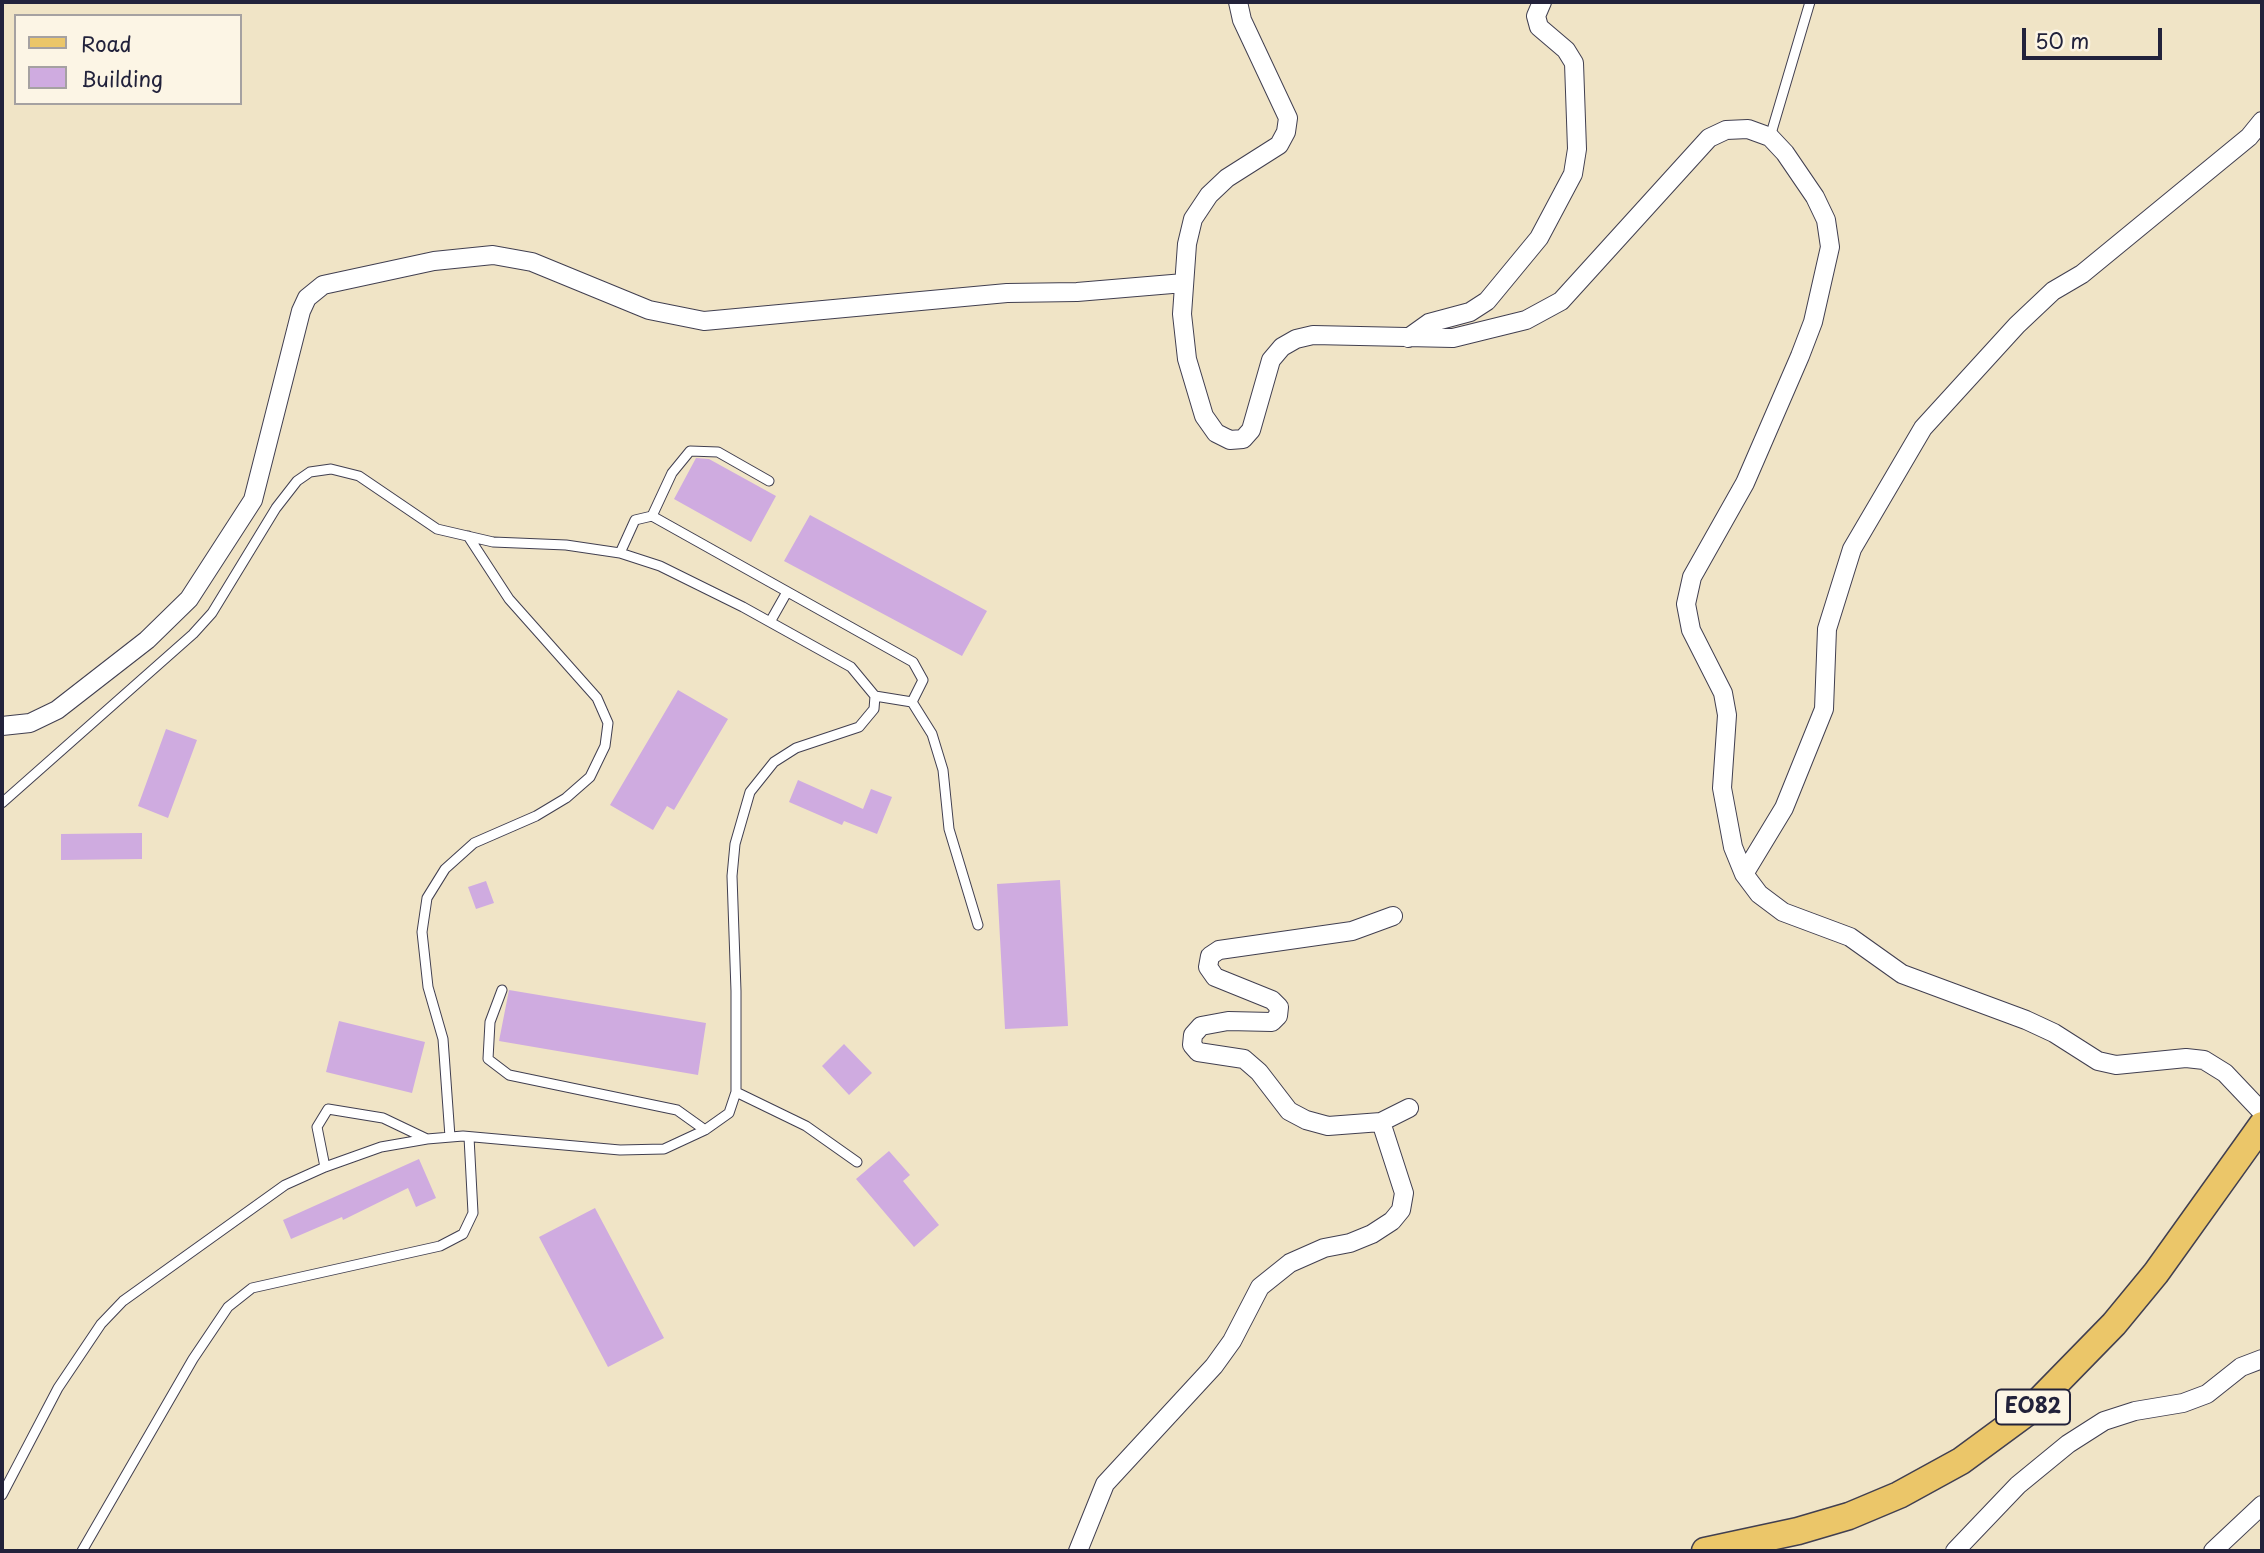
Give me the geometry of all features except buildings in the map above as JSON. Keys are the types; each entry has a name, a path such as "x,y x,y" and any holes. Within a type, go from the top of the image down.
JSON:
{"main road":[{"name":"ΕΟ82","path":"1705,1551 1798,1531 1849,1516 1899,1495 1961,1461 2029,1411 2114,1324 2156,1273 2262,1125"}],"street":[{"path":"1238,2 1242,20 1285,107 1286,132 1279,145 1227,178 1209,195 1193,219 1187,244 1184,337 1193,382 1204,416 1216,433 1230,440 1243,439 1251,430 1271,360 1282,347 1313,335 1453,338 1526,320 1561,301 1709,138 1726,130 1748,129 1770,137 1785,153 1815,197 1826,220 1830,247 1813,322 1778,411 1745,482 1692,577 1686,604 1690,630 1723,693 1727,715 1722,788 1733,847 1744,874 1759,894 1783,912 1850,937 1902,974 2036,1024 2098,1061 2116,1065 2186,1058 2204,1060 2225,1073 2262,1112"},
{"path":"1408,338 1429,323 1470,312 1488,301 1539,239 1573,174 1577,149 1574,63 1566,50 1538,27 1536,16 1542,2"},
{"path":"1744,874 1784,808 1824,709 1827,629 1852,549 1923,428 2017,325 2053,291 2081,274 2249,137 2262,121"},
{"path":"2,726 42,720 57,710 147,639 189,599 253,500 302,311 307,298 323,285 434,261 482,256 515,257 559,271 649,310 704,321 1007,293 1077,292 1184,283"},
{"path":"1393,916 1352,932 1312,940 1219,950 1210,956 1208,967 1215,977 1272,1000 1279,1007 1278,1016 1272,1022 1228,1021 1201,1026 1193,1035 1192,1045 1198,1052 1244,1059 1259,1072 1289,1111 1306,1120 1328,1126 1381,1122 1409,1108"},
{"path":"1078,1551 1105,1484 1214,1366 1232,1341 1260,1287 1290,1263 1324,1248 1350,1243 1372,1234 1392,1221 1401,1210 1404,1193 1381,1122"},
{"path":"1955,1551 2018,1486 2077,1438 2104,1420 2135,1411 2183,1403 2207,1394 2241,1367 2262,1359"},
{"path":"2213,1551 2262,1505"}],"lane":[{"path":"1770,137 1810,2"},
{"path":"652,516 672,472 691,451 718,452 769,481"},
{"path":"2,803 193,634 212,613 276,508 296,481 310,472 331,469 359,476 437,529 493,542 566,545 620,553 660,566 851,667 875,696 912,702 932,734 943,770 949,829 978,925"},
{"path":"620,553 635,520 652,516 913,662 923,680 912,702"},
{"path":"450,1137 443,1039 428,987 422,932 427,898 445,869 474,843 536,816 566,798 590,777 605,746 607,723 597,698 509,599 468,536"},
{"path":"770,622 787,592"},
{"path":"2,1495 58,1388 101,1324 123,1301 285,1185 381,1147 427,1139 470,1137 631,1150 664,1149 705,1130 729,1113 736,1092 732,876 735,844 750,792 775,762 796,748 859,727 874,709 875,696"},
{"path":"502,990 490,1022 488,1059 509,1075 677,1110 705,1130"},
{"path":"736,1092 806,1126 857,1161"},
{"path":"325,1167 317,1127 328,1109 383,1118 427,1139"},
{"path":"82,1551 193,1359 228,1307 252,1288 440,1246 463,1234 473,1213 470,1137"}]}
